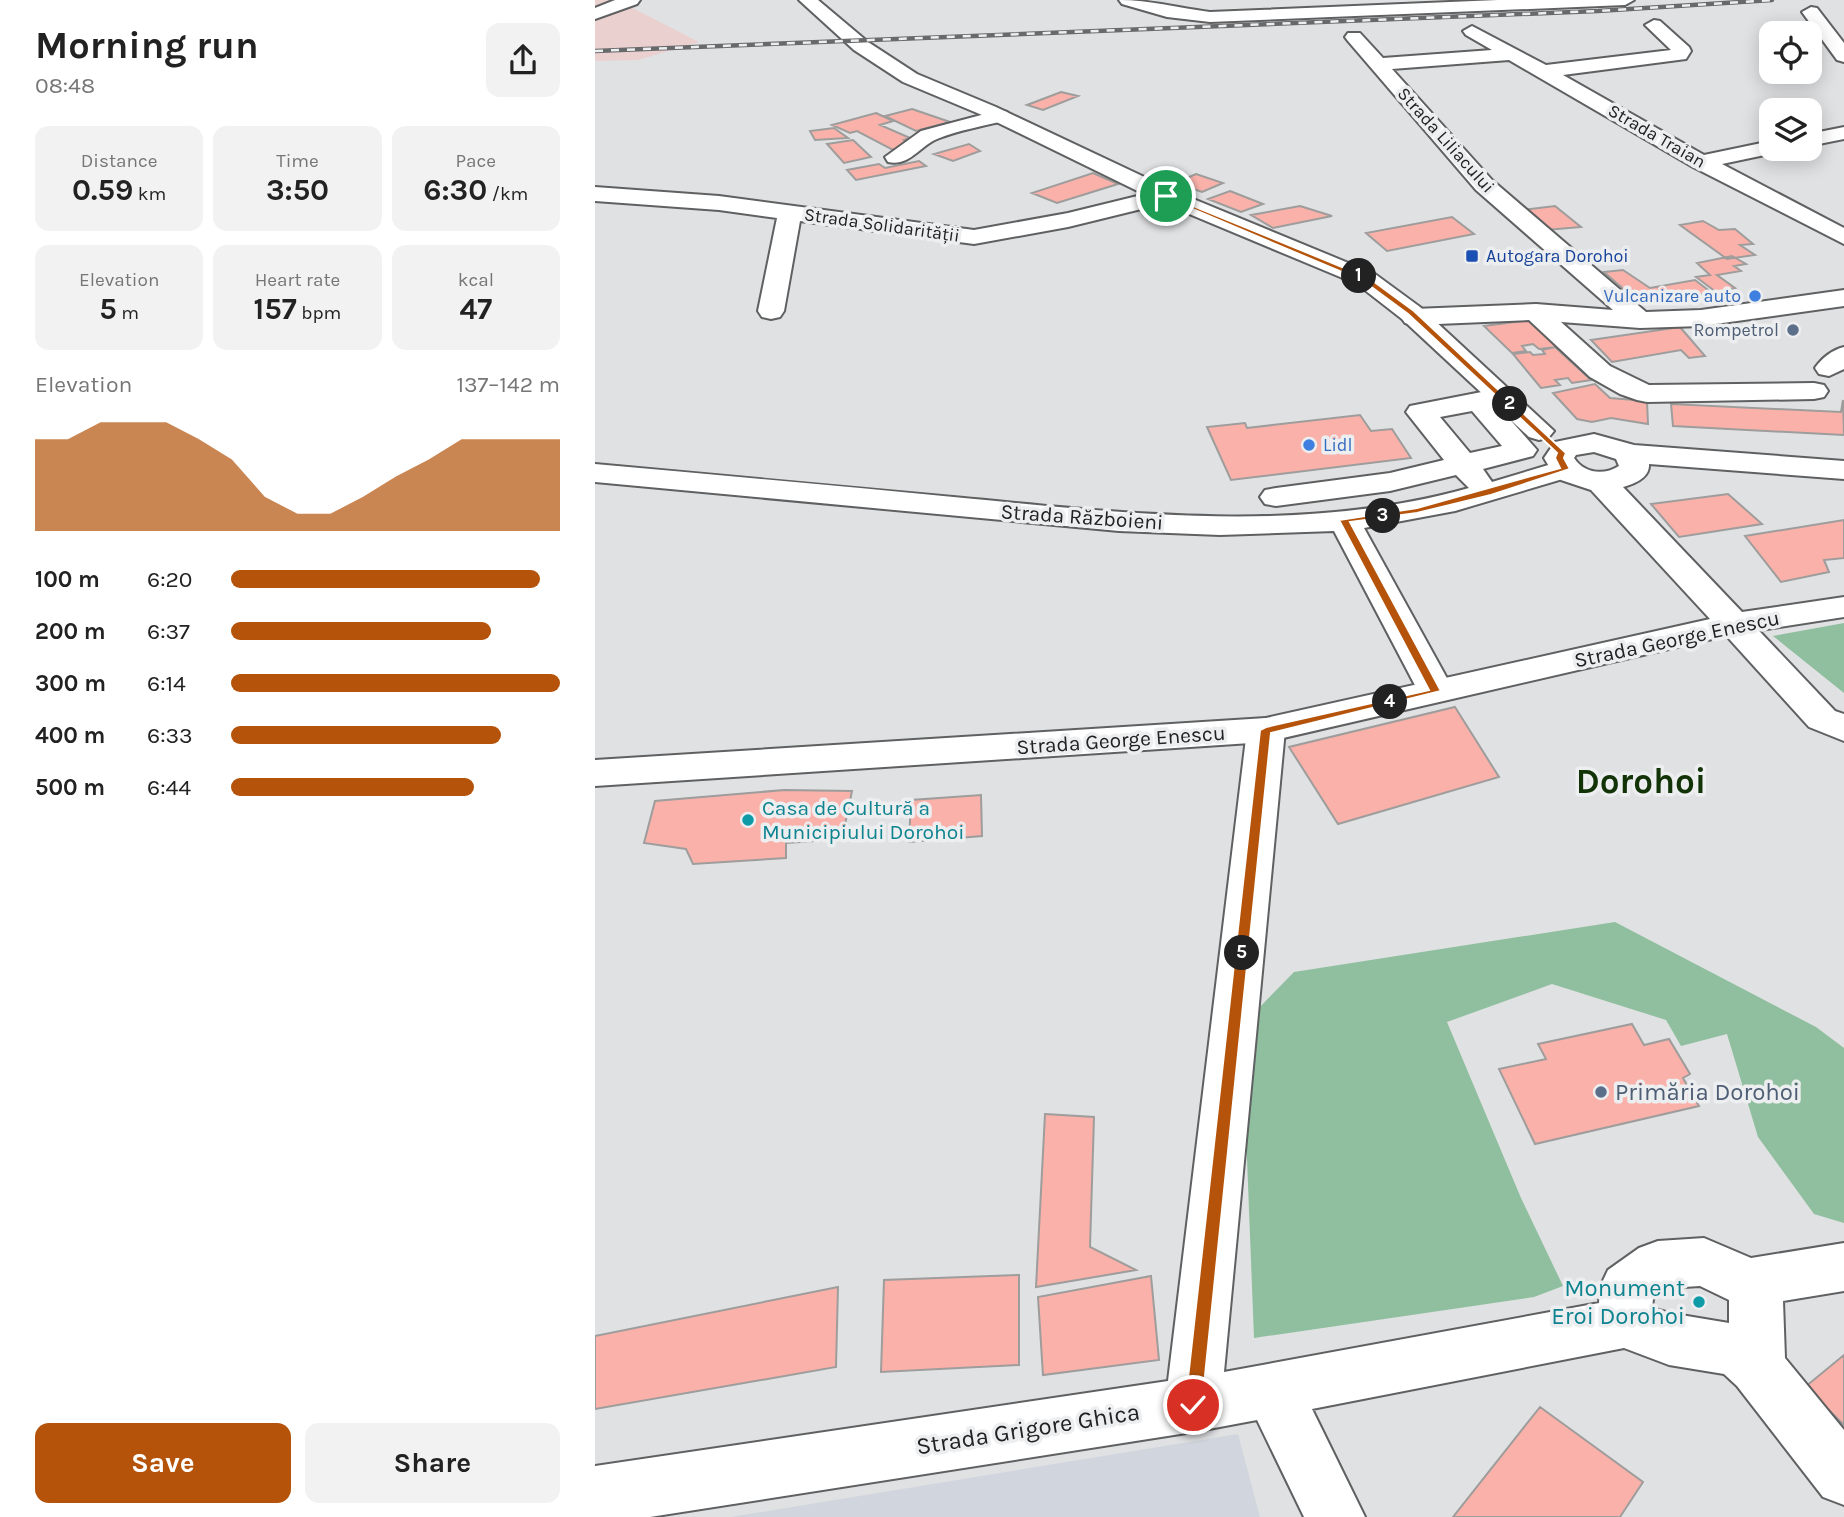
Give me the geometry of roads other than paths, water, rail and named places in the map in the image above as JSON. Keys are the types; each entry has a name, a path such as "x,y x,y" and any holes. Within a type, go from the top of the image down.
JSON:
{"street":[{"path":"595,14 631,0"},
{"path":"808,0 886,64 909,78 1000,116 1166,196 1366,279 1414,317 1491,400 1521,450 1390,482 1276,497"},
{"path":"1128,0 1167,12 1210,17 1625,0"},
{"path":"1811,12 1844,56"},
{"path":"1546,71 1679,55 1682,51 1654,25"},
{"name":"Strada Traian","path":"1472,31 1701,162 1844,237"},
{"name":"Strada Liliacului","path":"1354,37 1484,185 1640,320"},
{"path":"1379,64 1515,54"},
{"path":"896,157 928,135 1000,116"},
{"path":"1822,137 1844,133"},
{"path":"1701,162 1759,150"},
{"name":"Strada Solidarității","path":"595,194 719,203 974,237 1068,220 1166,196"},
{"path":"771,311 790,212"},
{"path":"1414,317 1536,313 1640,320 1729,316 1832,300 1844,317"},
{"path":"1536,313 1604,376 1624,388 1647,394 1829,371"},
{"path":"1488,493 1420,412 1491,400 1539,431 1563,461 1584,478 1600,481 1626,477 1631,461"},
{"path":"1539,431 1618,448 1631,461 1701,461 1844,470"},
{"name":"Strada Războieni","path":"595,473 1139,524 1273,524 1344,520 1417,511 1488,493 1563,461 1574,445 1594,443"},
{"path":"1600,481 1822,719 1844,729"},
{"path":"1344,520 1436,691"},
{"name":"Strada George Enescu","path":"595,773 1266,730 1734,624 1844,607"},
{"path":"1193,1405 1266,730"},
{"path":"1757,1367 1756,1297 1748,1283 1704,1262 1658,1265 1627,1287 1624,1323 1669,1339 1738,1350 1757,1367 1844,1476"},
{"path":"1748,1283 1844,1267"},
{"name":"Strada Grigore Ghica","path":"595,1496 1193,1405 1271,1388 1624,1323"},
{"path":"1271,1388 1335,1517"}],"railway":[{"path":"595,51 1598,11 1772,0"}],"place":[{"name":"Autogara Dorohoi","path":"1472,256"},
{"name":"Vulcanizare auto","path":"1755,296"},
{"name":"Rompetrol","path":"1793,330"},
{"name":"Lidl","path":"1309,445"},
{"name":"Casa de Cultură a Municipiului Dorohoi","path":"748,820"},
{"name":"Primăria Dorohoi","path":"1601,1092"},
{"name":"Monument Eroi Dorohoi","path":"1699,1302"}],"district":[{"name":"Dorohoi","path":"1641,781"}]}
